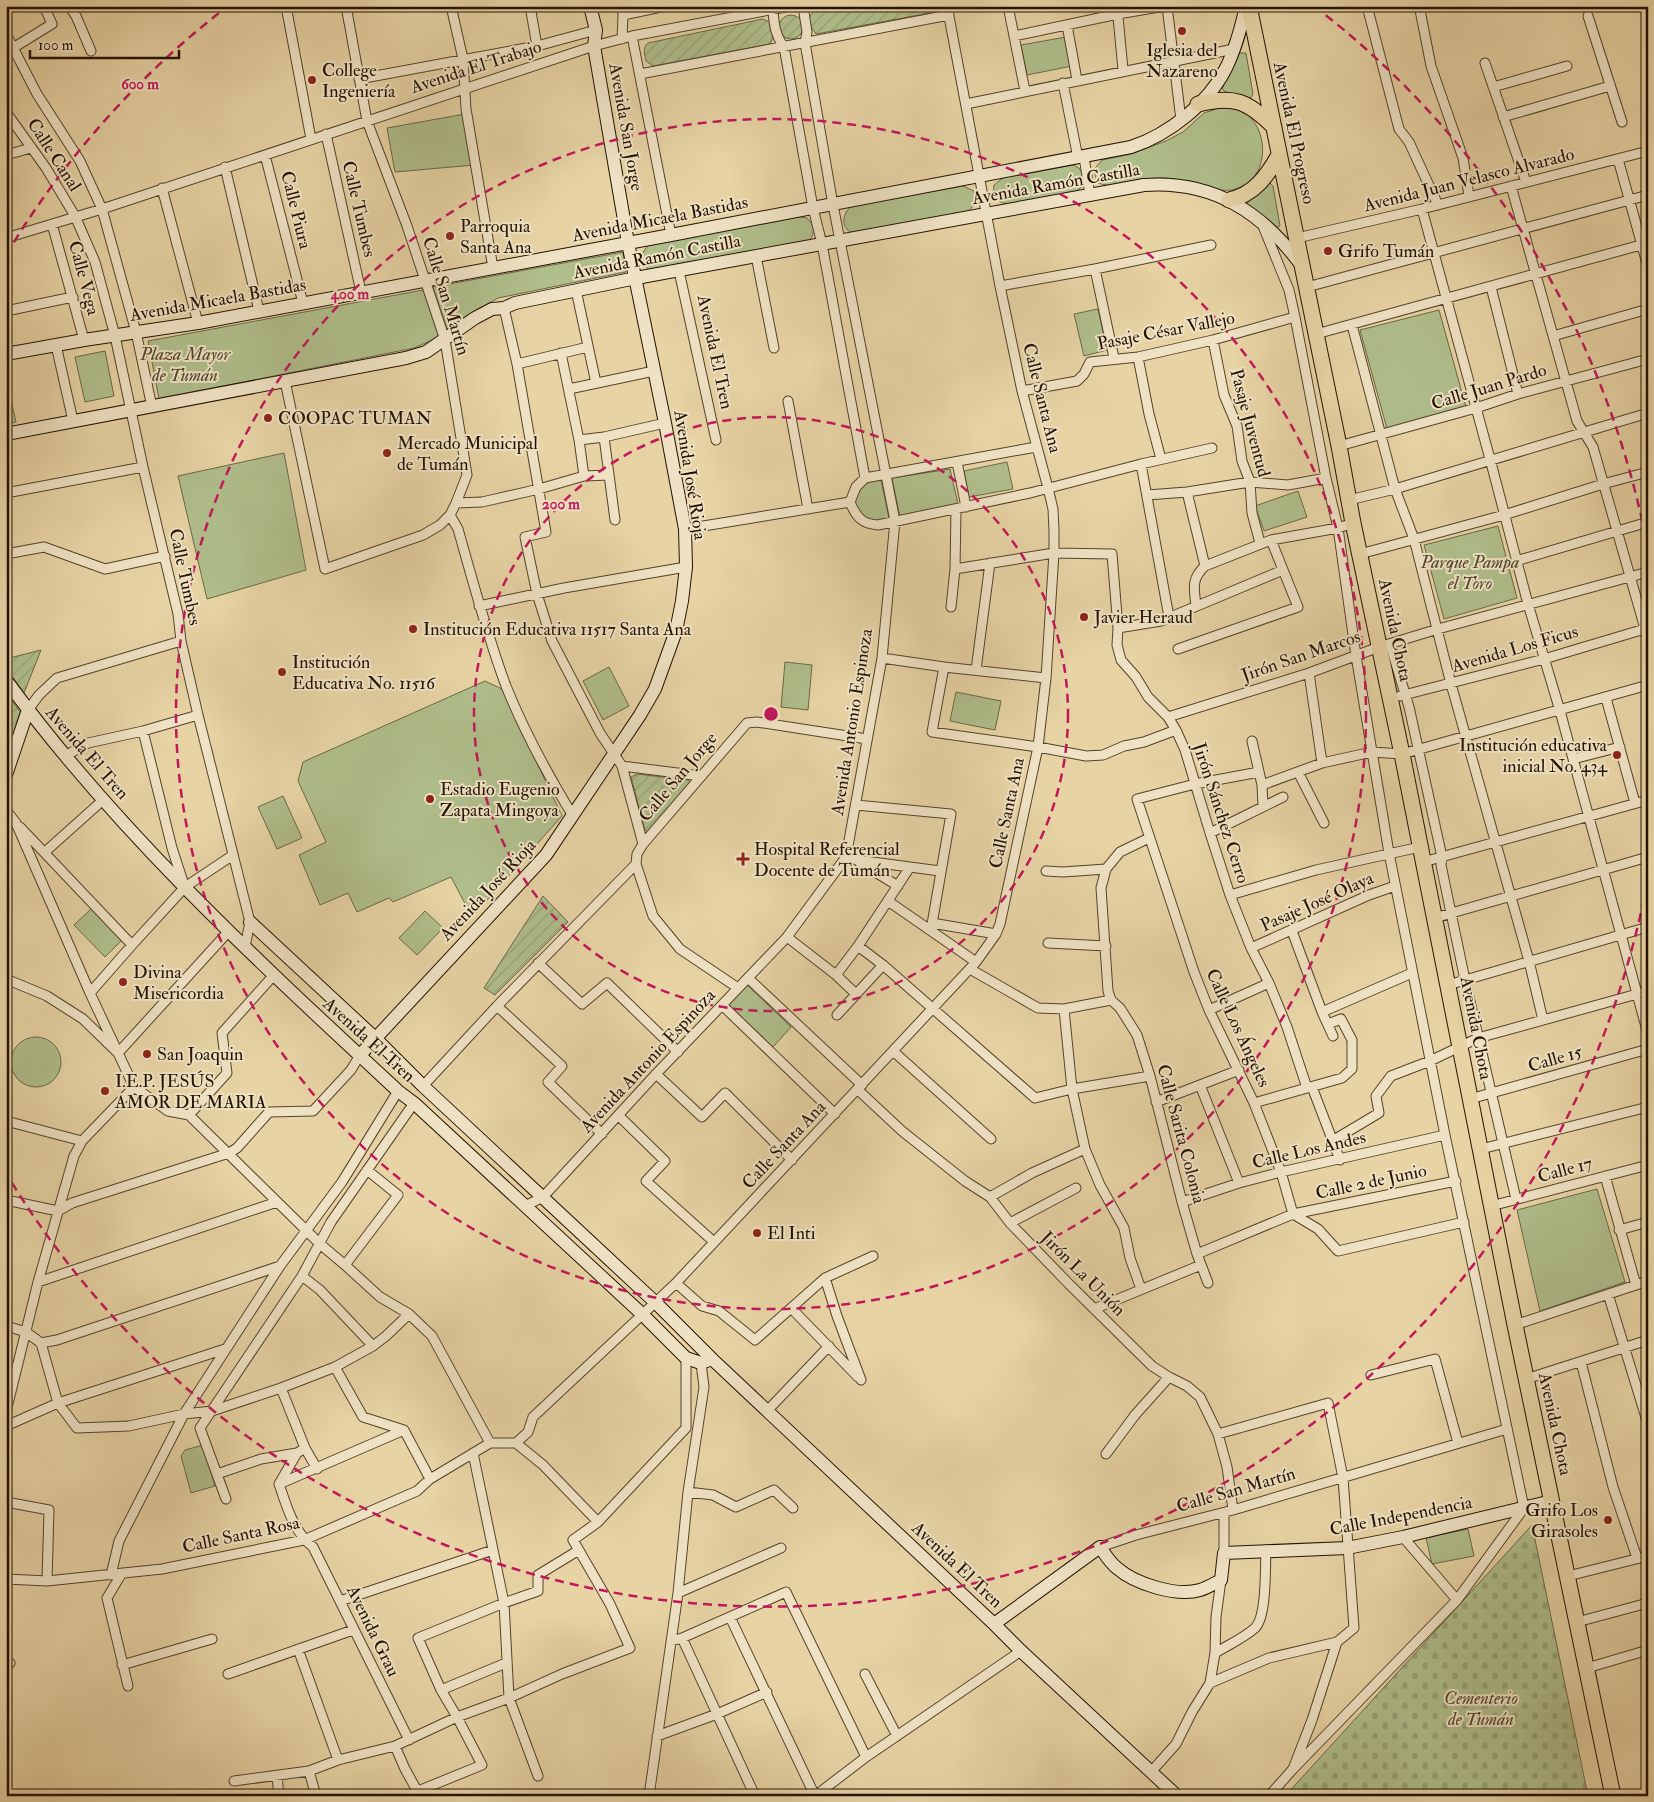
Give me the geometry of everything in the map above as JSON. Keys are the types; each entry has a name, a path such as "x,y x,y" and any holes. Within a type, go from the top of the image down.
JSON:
{"highway":[{"name":"Avenida El Progreso","path":"1248,6 1303,266"},
{"path":"1198,104 1227,99 1239,102 1251,107 1274,127"},
{"path":"1229,200 1240,198 1261,183 1269,174 1279,155"},
{"name":"Avenida Chota","path":"1303,266 1353,523 1385,645 1390,699 1515,1325 1612,1796"}],"main road":[{"path":"590,6 596,30"},
{"name":"Avenida Micaela Bastidas","path":"6,354 198,323 671,236 980,177 1144,143 1162,134 1181,120 1216,84 1225,70 1234,49 1248,6"},
{"name":"Avenida San Jorge","path":"596,30 594,46 628,243"},
{"name":"Avenida Ramón Castilla","path":"6,434 406,358 426,352 475,318 492,309 504,308 515,303 636,278 1144,185 1186,186 1229,200 1244,208 1262,223 1289,248 1303,266"},
{"name":"Avenida José Rioja","path":"360,1055 546,856 615,755 655,689 676,632 686,568 685,529 628,243"},
{"name":"Avenida El Tren","path":"6,680 65,756 103,800 273,976 398,1091 414,1103 643,1315 686,1358 706,1361"},
{"path":"6,776 10,752 28,710"},
{"name":"Avenida El Tren","path":"250,922 656,1303 706,1361 767,1411 1177,1796"},
{"name":"Calle Independencia","path":"1224,1552 1347,1548 1404,1537 1552,1501"},
{"path":"1100,1547 1116,1567 1131,1579 1159,1588 1184,1593 1201,1590 1221,1580 1224,1552"},
{"name":"Calle San Martín","path":"994,1624 1100,1547"}],"street":[{"path":"13,48 52,24 44,6"},
{"path":"69,6 76,16 91,51"},
{"path":"286,6 310,139"},
{"name":"Calle San Martín","path":"346,6 367,121 407,226 445,340 467,475 450,515"},
{"path":"451,6 463,59 464,88 493,268"},
{"path":"530,6 537,46"},
{"path":"623,11 666,6"},
{"name":"Avenida El Trabajo","path":"6,238 594,46 632,36 791,6"},
{"name":"Avenida Antonio Espinoza","path":"525,1206 544,1197 656,1074 787,937 846,857 882,658 895,521 833,205 805,43 806,32 803,6"},
{"path":"1008,6 1025,91"},
{"path":"1014,36 1068,25 1117,10 1166,6 1181,120"},
{"path":"1367,6 1399,129 1409,142 1438,205"},
{"path":"773,10 774,28 778,39 784,47 865,478"},
{"path":"1117,10 1123,70"},
{"path":"1420,10 1431,66 1463,158 1469,196"},
{"name":"Avenida San Jorge","path":"622,39 623,11"},
{"path":"640,74 805,43 948,11"},
{"name":"Calle Santa Ana","path":"516,1444 528,1432 533,1417 656,1303 792,1160 934,1009 973,965 996,934 1038,747 1046,678 1054,553 1053,510 1022,391 1000,286 948,11"},
{"path":"1588,16 1622,122"},
{"path":"1068,25 1077,80"},
{"path":"360,79 537,46 596,30"},
{"path":"6,34 37,94 80,161 102,208 136,332 152,406"},
{"path":"632,36 671,236"},
{"path":"966,104 1123,70 1234,49"},
{"path":"1485,63 1526,182"},
{"path":"1493,88 1567,66"},
{"path":"1063,83 1090,195"},
{"path":"1503,117 1610,86"},
{"name":"Calle Canal","path":"6,112 46,168 75,216"},
{"name":"Calle Tumbes","path":"326,134 361,292"},
{"path":"6,155 31,148"},
{"name":"Avenida Juan Velasco Alvarado","path":"1297,238 1422,209 1648,152"},
{"name":"Calle Piura","path":"266,154 303,303"},
{"path":"1618,159 1645,244 1648,267"},
{"path":"225,167 259,311"},
{"path":"1511,186 1577,421 1582,432 1593,447 1648,639"},
{"path":"162,188 198,323"},
{"path":"1307,287 1648,195"},
{"path":"1422,209 1516,561 1560,711 1648,1034"},
{"name":"Calle Tumbes","path":"75,216 95,262 115,336 130,411 178,614 181,641 198,715 250,922 245,947"},
{"path":"1262,223 1290,290 1326,478 1338,528 1356,656 1395,886 1445,1135 1524,1508 1457,1600 1269,1796"},
{"name":"Calle Vega","path":"52,224 84,340"},
{"path":"1316,334 1446,300 1645,244"},
{"path":"1000,286 1211,245"},
{"path":"756,256 774,348"},
{"path":"1095,269 1114,358"},
{"name":"Avenida El Tren","path":"679,271 716,440"},
{"path":"1491,287 1518,394"},
{"path":"576,290 596,384"},
{"path":"6,311 72,297"},
{"path":"504,308 546,532 525,537 537,594 552,641 600,733 622,766 643,844"},
{"path":"1553,336 1648,309"},
{"name":"Pasaje César Vallejo","path":"1022,391 1077,382 1084,374 1090,362 1138,356 1213,340 1295,317"},
{"path":"1352,324 1395,488 1414,539 1451,684 1529,961 1543,1020"},
{"name":"Pasaje Juventud","path":"1213,340 1224,395 1237,426 1242,460 1250,482 1252,513 1260,543"},
{"path":"56,345 73,421"},
{"path":"516,364 588,347"},
{"path":"561,353 579,440 584,476"},
{"path":"1138,356 1149,414 1161,459"},
{"name":"Calle Juan Pardo","path":"1339,446 1382,436 1518,394 1648,359"},
{"path":"569,389 654,371"},
{"path":"285,381 325,569 423,535 440,525 450,515 458,529 487,633 507,688 546,770 573,816"},
{"path":"788,401 808,509"},
{"path":"1349,500 1648,413"},
{"path":"579,440 604,438 665,423"},
{"path":"604,438 615,520"},
{"path":"1036,447 865,478 856,487 850,502 859,519 868,524 878,525 1030,493 1161,459 1212,448"},
{"path":"957,462 966,507"},
{"path":"1141,464 1169,617"},
{"path":"6,493 143,467"},
{"path":"1360,554 1504,515 1648,472"},
{"path":"456,504 482,502 584,476 609,475"},
{"path":"1148,495 1187,492 1250,482 1288,484 1326,478"},
{"path":"1187,492 1205,566"},
{"path":"685,529 850,502"},
{"path":"951,607 955,569 956,509"},
{"path":"1516,561 1648,522"},
{"path":"1196,606 1194,587 1196,574 1205,566 1260,543 1338,528 1353,523"},
{"path":"1178,650 1298,608 1271,540"},
{"path":"6,554 44,547 105,569 165,556"},
{"path":"955,569 1054,553"},
{"name":"Jirón Sánchez Cerro","path":"1054,553 1112,554 1118,628 1117,645 1121,660 1136,677 1148,697 1168,717 1185,750 1230,895 1251,948 1269,983 1340,1160"},
{"path":"976,670 990,563"},
{"path":"479,606 686,568"},
{"path":"1118,628 1160,621 1283,570"},
{"name":"Jirón San Marcos","path":"1168,717 1309,673 1385,645 1648,572"},
{"name":"Avenida Los Ficus","path":"1390,699 1544,659 1646,628"},
{"path":"28,710 39,695 57,678 181,641"},
{"path":"1385,645 1406,695 1419,749 1465,980 1516,1200"},
{"path":"882,658 1046,678"},
{"path":"944,667 932,732 1038,747 1086,756 1103,755 1124,746 1144,742 1176,730"},
{"path":"1309,673 1322,763"},
{"path":"1262,785 1322,763 1372,752 1402,754 1648,686"},
{"path":"1606,698 1635,803"},
{"path":"65,756 88,743 142,731 198,715"},
{"name":"Calle San Jorge","path":"636,864 636,854 643,844 747,723 757,722 867,739"},
{"path":"142,731 172,848 185,887"},
{"path":"1252,741 1262,785 1263,806"},
{"path":"1573,759 1620,747"},
{"path":"622,766 701,776"},
{"path":"1195,784 1259,772"},
{"path":"1298,772 1324,823"},
{"name":"Calle Los Ángeles","path":"1195,784 1137,799 1194,972 1209,1010 1254,1103 1281,1172 1293,1214"},
{"path":"1210,833 1283,797"},
{"path":"45,852 103,800"},
{"path":"1423,862 1648,800"},
{"path":"856,805 951,814 931,927"},
{"path":"6,810 16,823 132,945"},
{"path":"16,823 90,993 134,1087 168,1111 189,1115 320,1244 380,1297 409,1314 432,1336 490,1443 516,1444 544,1465 598,1522"},
{"path":"888,901 931,927 973,965 1038,1008 1064,1009 1111,1000 1108,991 1101,888 1106,869 1120,852 1149,838"},
{"path":"1230,895 1316,870 1389,852 1420,847"},
{"path":"90,993 185,887 233,855"},
{"path":"846,857 940,871"},
{"path":"1434,918 1648,857"},
{"path":"857,860 898,886"},
{"path":"423,1086 538,963 636,864 653,916 680,948 738,988"},
{"path":"836,974 858,946 910,867"},
{"path":"1046,871 1063,872 1106,869"},
{"name":"Pasaje José Olaya","path":"1251,948 1369,895 1395,886"},
{"path":"931,927 996,934"},
{"path":"1448,985 1648,927"},
{"path":"118,1053 228,931"},
{"path":"1292,931 1322,1012 1334,1036"},
{"path":"787,937 836,974 856,994"},
{"path":"1048,944 1106,946"},
{"path":"858,946 883,965 1035,1098 1072,1089 1150,1076"},
{"path":"538,963 582,1004 607,983 678,1052"},
{"path":"837,1015 883,965"},
{"path":"1322,1012 1412,973"},
{"path":"189,1115 227,1073 222,1033 273,976"},
{"name":"Jirón La Unión","path":"748,978 860,1087 902,1131 965,1181 990,1197 1010,1223 1152,1366 1187,1386 1200,1397 1218,1434 1226,1467 1229,1511 1224,1552"},
{"path":"6,979 47,996 83,1019 118,1053"},
{"path":"1209,1010 1269,983"},
{"path":"1332,1141 1379,1112 1376,1096 1391,1076 1430,1061 1478,1038 1648,991"},
{"name":"Calle Sarita Colonia","path":"1111,1000 1120,1008 1137,1035 1150,1076 1182,1202 1197,1254 1208,1283"},
{"path":"722,1005 835,1114"},
{"path":"497,1006 562,1066 548,1082 602,1134"},
{"path":"1064,1009 1072,1089 1085,1149 1100,1185 1124,1228 1130,1258 1142,1290"},
{"path":"1254,1103 1342,1078 1352,1069 1352,1040 1341,1019 1328,1024"},
{"name":"Calle 15","path":"1470,1100 1648,1049"},
{"path":"893,1051 991,1139"},
{"path":"6,1200 58,1211 72,1203 229,1154 237,1148 269,1112 312,1111 351,1070 360,1055"},
{"path":"1156,1102 1239,1070"},
{"path":"656,1074 702,1116 726,1093 792,1160"},
{"path":"1200,1085 1239,1183"},
{"path":"6,1412 8,1396 38,1282 74,1156 82,1141 134,1087"},
{"path":"111,1575 118,1541 184,1414 280,1266 342,1182 398,1091"},
{"path":"226,1499 200,1428 302,1276 331,1222 414,1103"},
{"path":"1481,1149 1648,1107"},
{"path":"619,1116 665,1161 646,1181 714,1242"},
{"path":"6,1121 82,1141"},
{"name":"Calle Los Andes","path":"1182,1202 1239,1183 1281,1172 1445,1135"},
{"path":"990,1197 1032,1173 1085,1149"},
{"name":"Calle 17","path":"1492,1206 1648,1165"},
{"path":"345,1265 398,1196 366,1170"},
{"path":"1605,1176 1636,1284"},
{"name":"Calle 2 de Junio","path":"1197,1254 1293,1214 1456,1181"},
{"path":"1010,1223 1076,1188"},
{"path":"38,1282 278,1202"},
{"path":"1293,1214 1318,1229 1338,1251 1464,1222"},
{"path":"1620,1230 1648,1222"},
{"path":"676,1283 702,1306 720,1311 755,1340 826,1278 873,1256"},
{"path":"1094,1309 1202,1265"},
{"path":"41,1343 57,1340 280,1266"},
{"path":"302,1276 320,1290 373,1346"},
{"path":"792,1309 861,1380 837,1316 826,1278"},
{"path":"1515,1325 1648,1281"},
{"path":"1608,1294 1624,1348 1644,1395 1648,1424"},
{"path":"6,1326 26,1332 41,1343 58,1403 77,1428 128,1426 184,1414 212,1411 281,1388 334,1367 373,1346 409,1314"},
{"path":"1526,1379 1648,1340"},
{"path":"767,1411 829,1346"},
{"path":"6,1426 58,1403 226,1349"},
{"path":"234,1781 308,1771 338,1760 395,1746 457,1717 509,1698 562,1674 630,1648 610,1604 573,1540 598,1522 686,1428 686,1358"},
{"path":"1371,1375 1435,1359 1458,1443"},
{"path":"649,1796 678,1593 688,1492 704,1387 706,1361"},
{"path":"1581,1362 1613,1487 1637,1558"},
{"path":"334,1367 363,1417 404,1430 430,1479"},
{"path":"1106,1454 1135,1415 1169,1377"},
{"path":"281,1388 305,1448 317,1468"},
{"path":"1210,1682 1269,1658 1336,1642 1354,1628 1343,1478 1328,1403 1218,1434"},
{"name":"Calle San Martín","path":"1100,1547 1136,1535 1229,1511 1507,1429"},
{"path":"279,1484 404,1430"},
{"name":"Calle Santa Rosa","path":"6,1579 47,1581 162,1569 304,1540 417,1491 430,1479 490,1443"},
{"path":"217,1474 261,1459 297,1453 305,1448"},
{"path":"279,1484 297,1453"},
{"path":"473,1453 504,1603 509,1698 538,1776"},
{"name":"Avenida Grau","path":"279,1484 293,1523 304,1540 313,1547 409,1740"},
{"path":"688,1492 713,1495 736,1507 774,1490 793,1508"},
{"path":"6,1502 48,1510 47,1581"},
{"path":"1404,1537 1457,1600"},
{"path":"678,1593 781,1548"},
{"path":"340,1601 493,1550"},
{"path":"395,1746 405,1769 419,1793 482,1765 441,1690 418,1638 538,1591 538,1575 579,1550"},
{"path":"1215,1653 1257,1626 1264,1607 1266,1550"},
{"path":"1568,1576 1648,1556"},
{"path":"122,1573 107,1598 128,1686"},
{"path":"1151,1772 1176,1744 1210,1682 1215,1653 1216,1617 1221,1580"},
{"path":"670,1641 682,1638 786,1592 866,1757"},
{"path":"1577,1622 1648,1603"},
{"path":"730,1617 815,1796 866,1757 1021,1651"},
{"path":"228,1674 353,1630"},
{"path":"682,1638 756,1796"},
{"path":"122,1665 212,1639"},
{"path":"1293,1769 1312,1720 1336,1642"},
{"path":"298,1649 338,1760"},
{"path":"1587,1668 1648,1650"},
{"path":"441,1690 506,1663"},
{"path":"865,1674 897,1736"},
{"path":"658,1736 717,1714 767,1692"},
{"path":"308,1771 316,1796"},
{"path":"277,1776 279,1796"}],"green space":[{"path":"832,6 938,6 935,12 816,34 811,27 809,18 816,10"},
{"path":"791,15 796,16 802,22 802,32 796,38 791,39 786,38 780,32 779,27 780,22 786,16"},
{"path":"763,19 769,22 772,31 770,44 653,66 646,61 644,49 648,43"},
{"path":"1066,37 1072,66 1027,75 1021,45"},
{"path":"1237,53 1246,53 1253,94 1250,99 1222,89"},
{"path":"1222,107 1244,112 1258,128 1261,139 1262,161 1252,179 1243,186 1236,189 1222,190 1165,178 1114,185 1098,183 1095,175 1096,167 1102,160 1131,154 1166,141 1183,132 1204,113"},
{"path":"465,114 474,165 395,172 387,128"},
{"path":"1073,165 1079,168 1085,178 1083,186 1074,193 1011,204 1003,203 995,197 994,185 1004,177"},
{"path":"1270,183 1273,186 1280,226 1275,228 1247,204 1247,200"},
{"path":"963,186 974,191 975,198 973,207 964,213 851,233 845,227 846,212 851,206"},
{"path":"800,217 807,218 813,226 813,235 809,241 653,272 644,263 642,254 648,245"},
{"path":"623,252 626,272 498,298 466,316 448,331 433,287"},
{"name":"Plaza Mayor de Tumán","path":"423,290 439,337 414,348 159,399 148,341"},
{"path":"1098,309 1107,350 1084,356 1074,314"},
{"path":"1439,310 1466,407 1387,429 1360,330"},
{"path":"105,351 114,396 85,402 75,357"},
{"path":"6,378 16,422 6,424"},
{"path":"284,453 306,570 207,599 178,476"},
{"path":"1007,462 1013,489 969,497 964,471"},
{"path":"950,469 958,504 900,517 892,478"},
{"path":"881,480 889,518 867,519 860,514 855,502 864,485"},
{"path":"1298,491 1307,517 1264,531 1255,506"},
{"name":"Parque Pampa el Toro","path":"1498,526 1517,598 1444,619 1424,545"},
{"path":"41,650 24,693 6,668 6,659"},
{"path":"785,662 812,665 808,710 781,707"},
{"path":"609,667 629,706 603,720 583,681"},
{"name":"Estadio Eugenio Zapata Mingoya","path":"485,681 502,689 562,816 472,917 451,877 393,902 389,898 357,912 348,893 320,905 299,855 326,842 298,781 303,762"},
{"path":"956,692 1001,701 995,730 950,721"},
{"path":"6,693 20,712 10,744 6,746"},
{"path":"637,774 688,780 690,782 648,832 645,830 631,777"},
{"path":"283,796 302,838 277,849 258,807"},
{"path":"543,896 568,922 495,995 484,988"},
{"path":"92,908 122,940 105,957 74,925"},
{"path":"425,911 443,928 417,955 399,938"},
{"path":"747,985 791,1027 773,1047 728,1004"},
{"path":"41,1037 54,1044 60,1052 60,1072 54,1080 46,1086 31,1087 18,1080 12,1072 11,1057 18,1044 26,1038"},
{"path":"1597,1189 1625,1282 1540,1311 1517,1210"},
{"path":"203,1445 215,1486 191,1493 181,1456 185,1450"},
{"name":"Cementerio de Tumán","path":"1532,1525 1588,1796 1285,1796"},
{"path":"1468,1529 1474,1556 1432,1564 1426,1538"}],"place":[{"name":"Iglesia del Nazareno","path":"1182,31"},
{"name":"College Ingeniería","path":"312,80"},
{"name":"Parroquia Santa Ana","path":"450,236"},
{"name":"Grifo Tumán","path":"1328,251"},
{"name":"COOPAC TUMAN","path":"268,418"},
{"name":"Mercado Municipal de Tumán","path":"387,453"},
{"name":"Javier Heraud","path":"1084,617"},
{"name":"Institución Educativa 11517 Santa Ana","path":"413,629"},
{"name":"Institución Educativa No. 11516","path":"282,672"},
{"name":"Institución educativa inicial No. 434","path":"1617,755"},
{"name":"Estadio Eugenio Zapata Mingoya","path":"430,799"},
{"name":"Hospital Referencial Docente de Tumán","path":"743,859"},
{"name":"Divina Misericordia","path":"123,982"},
{"name":"San Joaquin","path":"147,1054"},
{"name":"I.E.P. JESÚS AMOR DE MARIA","path":"105,1091"},
{"name":"El Inti","path":"757,1233"},
{"name":"Grifo Los Girasoles","path":"1608,1520"}]}
